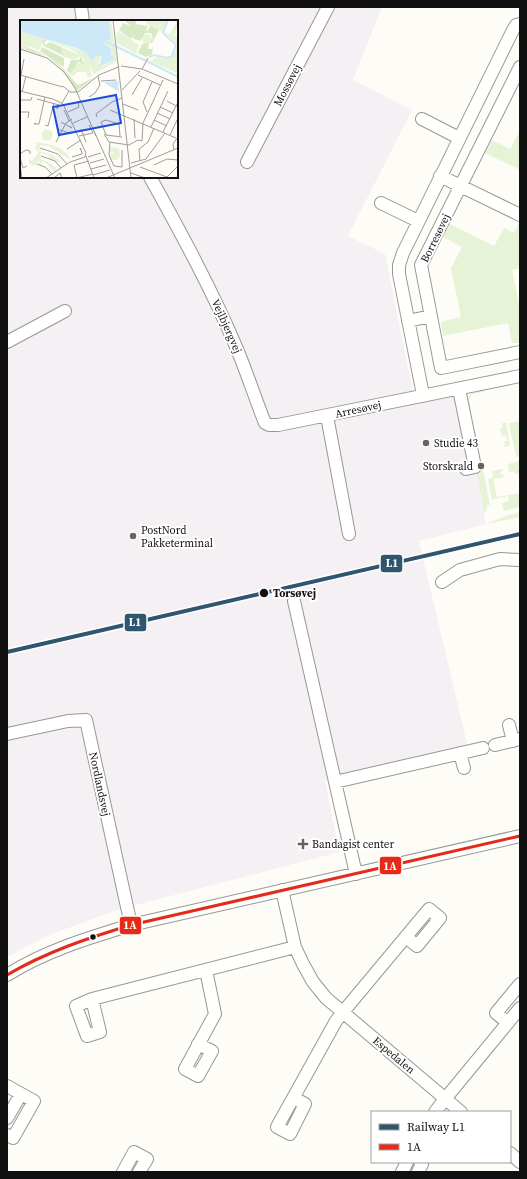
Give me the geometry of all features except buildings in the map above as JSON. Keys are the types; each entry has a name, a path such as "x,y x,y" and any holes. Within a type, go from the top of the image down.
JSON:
{"street":[{"path":"81,7 83,20"},
{"name":"Mossøvej","path":"247,162 328,7"},
{"name":"Borresøvej","path":"423,395 399,274 399,265 418,221 514,28 516,25 520,24"},
{"name":"Borresøvej","path":"520,67 420,265 441,368 520,352"},
{"path":"422,119 459,138"},
{"path":"440,176 520,215"},
{"name":"Vejlbjergvej","path":"151,178 215,299 237,348 265,423 278,426 327,416"},
{"name":"Borresøvej","path":"381,203 418,221"},
{"path":"7,342 66,311"},
{"path":"408,321 431,316"},
{"name":"Arresøvej","path":"349,534 327,416 520,376"},
{"path":"459,389 475,467 466,469"},
{"path":"442,582 460,570 500,559 520,560"},
{"path":"294,601 356,874"},
{"name":"Nordlandsvej","path":"7,734 68,721 86,720 131,925"},
{"path":"336,782 516,740 509,725"},
{"path":"460,753 464,768"},
{"path":"7,975 86,938 131,925 520,836"},
{"name":"Espedalen","path":"282,890 295,947 302,964 313,982 326,998 460,1111"},
{"path":"294,1098 336,1021 406,936"},
{"path":"92,999 295,947"},
{"path":"198,1044 215,1014 206,970"},
{"path":"508,1023 496,1013 520,984"},
{"path":"436,1111 520,1008"},
{"path":"7,1086 34,1101 13,1138 7,1135"},
{"path":"7,1118 21,1094"},
{"path":"123,1172 134,1152 147,1159 140,1172"},
{"path":"511,1154 520,1162"},
{"path":"402,1172 407,1163"},
{"path":"418,1172 422,1164 421,1163"}],"shaded area":[{"path":"7,7 382,7 353,80 412,110 348,236 385,254 415,402 452,396 456,400 468,463 476,471 486,524 419,541 468,748 325,781 339,852 117,910 49,935 7,957"}],"green space":[{"path":"520,130 520,170 485,153 492,140 510,149"},
{"path":"520,221 520,268 512,270 520,308 520,343 512,343 508,323 443,336 441,322 461,317 451,268 462,247 443,237 450,224 494,246 504,228 514,233"},
{"path":"483,389 484,392 472,394 469,400 470,412 468,402 469,396 474,392"},
{"path":"520,421 520,456 516,457 509,423"},
{"path":"502,423 506,423 510,446 505,447 504,441 507,441 506,435 502,436 500,429 503,428"},
{"path":"520,461 519,474 515,474 514,471 509,472 508,464"},
{"path":"483,469 490,505 487,505 487,510 484,513 476,471"},
{"path":"502,469 503,471 500,472 504,477 493,479 497,497 520,493 520,507 504,511 502,503 509,501 508,496 492,500 488,479 493,478 492,471"},
{"path":"520,512 520,517 486,524 508,515"}],"rail line":[{"name":"L1","path":"7,652 520,534"}],"transit line":[{"name":"1A","path":"7,975 52,952 131,925 520,836"}],"place":[{"name":"Studie 43","path":"426,443"},
{"name":"Storskrald","path":"481,466"},
{"name":"PostNord Pakketerminal","path":"133,536"},
{"name":"Torsøvej","path":"264,593"},
{"name":"Bandagist center","path":"303,844"}]}
